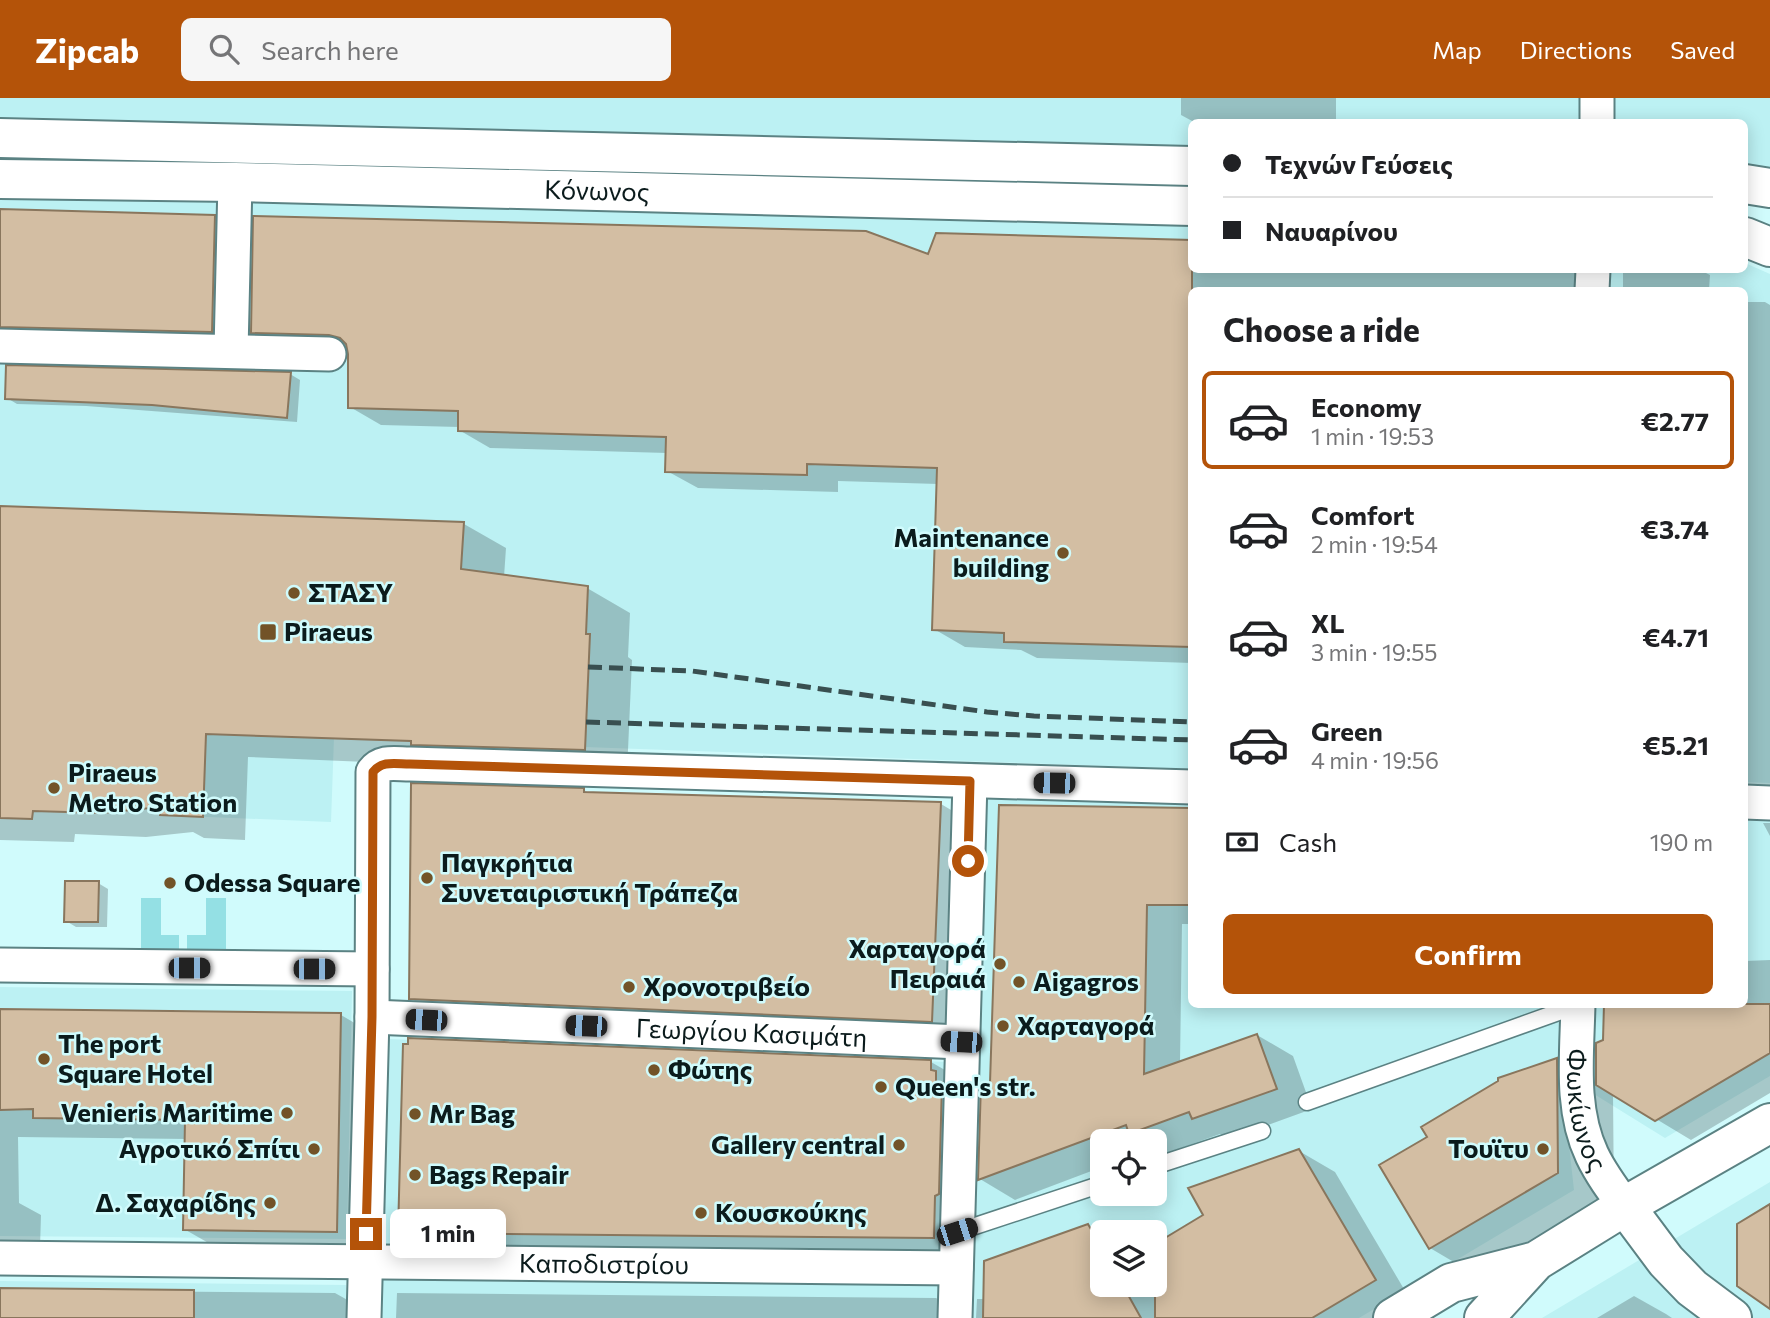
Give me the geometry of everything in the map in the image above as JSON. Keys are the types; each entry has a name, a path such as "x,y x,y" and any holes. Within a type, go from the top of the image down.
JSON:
{"main road":[{"name":"Κόνωνος","path":"0,138 1188,166"},
{"name":"Κόνωνος","path":"0,179 234,182 1188,206"},
{"path":"1748,184 1770,188"},
{"path":"1748,238 1770,247"},
{"path":"1484,1318 1536,1262 1625,1206 1770,1123"},
{"path":"1625,1206 1666,1261 1692,1288 1732,1318"},
{"path":"1393,1318 1451,1283 1536,1262"}],"street":[{"path":"1597,98 1597,119"},
{"path":"231,351 234,182"},
{"path":"0,346 329,354"},
{"path":"364,1318 372,1017 373,772 383,763 1188,787"},
{"path":"955,1318 970,781"},
{"path":"1748,802 1770,803"},
{"path":"0,965 372,969"},
{"name":"Φωκίωνος","path":"1578,1008 1577,1092 1584,1134 1602,1174 1625,1206"},
{"name":"Γεωργίου Κασιμάτη","path":"372,1017 961,1042"},
{"name":"Καποδιστρίου","path":"0,1258 956,1268"}],"lane":[{"path":"1307,1102 1570,1008"},
{"path":"1167,1162 1262,1131"},
{"path":"957,1232 1090,1188"}],"shaded area":[{"path":"0,98 1581,98 1580,119 1188,119 1188,151 0,119"},
{"path":"1611,98 1770,98 1770,171 1748,168 1748,119 1610,119"},
{"path":"0,196 1188,226 1188,273 1748,273 1748,264 1770,274 1770,783 1748,782 1748,287 1188,287 1188,769 334,738 331,822 160,815 160,765 109,763 107,813 33,811 32,819 0,818"},
{"path":"986,796 1188,799 1188,1008 1566,1008 1566,1117 1574,1190 1359,1318 966,1318"},
{"path":"1748,810 1770,810 1770,1076 1665,1138 1589,1091 1590,1008 1748,1008"},
{"path":"141,898 161,898 161,935 179,935 179,949 141,949"},
{"path":"206,898 226,898 226,949 187,949 187,935 206,935"},
{"path":"0,987 352,991 347,1239 0,1236"},
{"path":"389,1039 947,1062 942,1318 382,1318"},
{"path":"1770,1182 1770,1318 1542,1318"},
{"path":"0,1281 346,1285 346,1318 0,1318"}],"building":[{"path":"0,209 215,215 212,332 0,327"},
{"path":"253,216 866,231 928,254 936,233 1188,240 1188,273 1192,273 1192,287 1188,287 1188,647 1004,642 1004,633 932,630 937,468 807,464 807,475 665,472 666,437 458,431 458,411 348,408 348,354 346,344 340,338 329,335 251,333"},
{"path":"6,365 291,372 287,418 152,405 5,399"},
{"path":"0,506 464,522 461,569 588,586 586,634 590,634 585,750 411,745 411,741 206,734 203,817 160,815 160,807 102,813 33,811 32,819 0,818"},
{"path":"411,783 584,788 584,792 941,802 932,1022 409,999"},
{"path":"999,805 1188,808 1188,905 1147,905 1144,1074 1257,1034 1277,1089 1192,1119 1189,1112 1143,1129 1127,1129 1126,1125 1115,1129 1090,1129 1090,1138 978,1180 981,1083 990,1083"},
{"path":"65,881 99,881 98,922 64,922"},
{"path":"1748,1004 1770,1004 1770,1053 1655,1121 1596,1085 1596,1043 1603,1040 1604,1008 1748,1008"},
{"path":"0,1009 341,1013 337,1232 183,1230 185,1120 33,1118 33,1109 0,1110"},
{"path":"408,1038 931,1060 931,1070 936,1071 936,1082 942,1082 939,1194 935,1196 934,1238 398,1233 403,1044 408,1044"},
{"path":"1557,1058 1558,1173 1429,1249 1379,1165 1427,1137 1421,1127 1498,1081 1498,1078"},
{"path":"1299,1149 1376,1280 1312,1318 1155,1318 1155,1297 1167,1297 1167,1237 1203,1215 1188,1188"},
{"path":"1770,1204 1770,1309 1737,1286 1737,1224"},
{"path":"1088,1224 1090,1297 1129,1297 1141,1318 983,1318 984,1261"},
{"path":"0,1288 194,1290 194,1318 0,1318"}],"railway":[{"path":"588,667 692,671 987,712 1188,722"},
{"path":"586,722 1188,740"}],"place":[{"name":"Maintenance building","path":"1063,553"},
{"name":"ΣΤΑΣΥ","path":"294,593"},
{"name":"Piraeus","path":"268,632"},
{"name":"Piraeus Metro Station","path":"54,788"},
{"name":"Παγκρήτια Συνεταιριστική Τράπεζα","path":"427,878"},
{"name":"Odessa Square","path":"170,883"},
{"name":"Χαρταγορά Πειραιά","path":"1000,964"},
{"name":"Aigagros","path":"1019,982"},
{"name":"Χρονοτριβείο","path":"629,987"},
{"name":"Χαρταγορά","path":"1003,1026"},
{"name":"The port Square Hotel","path":"44,1059"},
{"name":"Φώτης","path":"654,1070"},
{"name":"Queen's str.","path":"881,1087"},
{"name":"Venieris Maritime","path":"287,1113"},
{"name":"Mr Bag","path":"415,1114"},
{"name":"Gallery central","path":"899,1145"},
{"name":"Αγροτικό Σπίτι","path":"314,1149"},
{"name":"Τουϊτυ","path":"1543,1149"},
{"name":"Bags Repair","path":"415,1175"},
{"name":"Δ. Σαχαρίδης","path":"270,1203"},
{"name":"Κουσκούκης","path":"701,1213"}],"route":[{"path":"366,1234 372,1017 373,772 378,766 383,763 970,781 968,861"}]}
